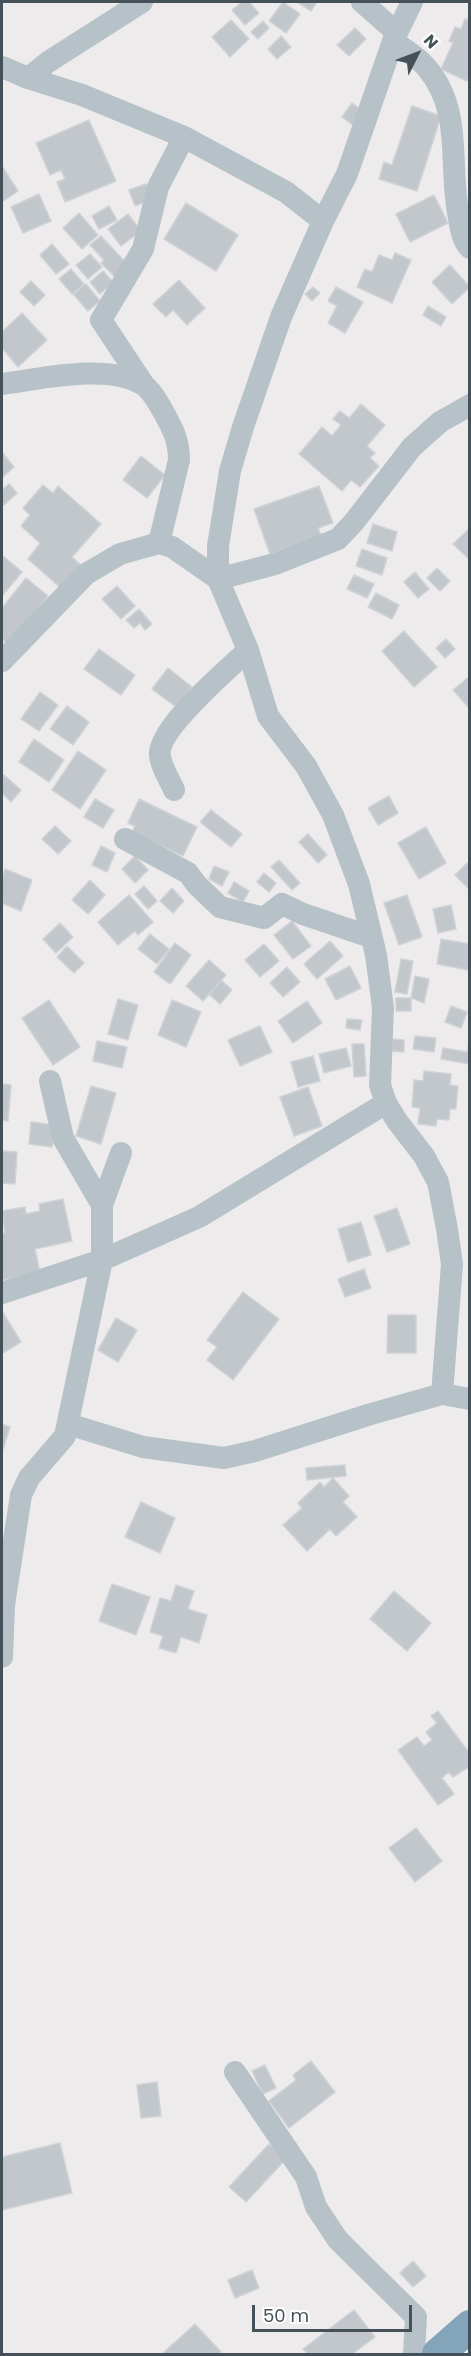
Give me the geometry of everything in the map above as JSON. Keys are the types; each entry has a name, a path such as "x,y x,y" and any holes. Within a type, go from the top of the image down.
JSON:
{"highway":[{"path":"438,2355 470,2326"}],"street":[{"path":"28,78 48,62 142,2"},
{"path":"362,2 396,32 347,174 280,317 243,428 231,471 218,546 218,579 248,650 268,716 306,766 333,815 359,884 383,1008 380,1085 386,1103 424,1156 438,1182 452,1264 442,1394"},
{"path":"393,41 412,2"},
{"path":"393,41 426,65 444,92 453,124 456,202 463,238 470,248"},
{"path":"2,67 82,95 184,137 286,192 323,221"},
{"path":"159,543 179,460 176,434 161,407 101,320 143,249 158,188 184,137"},
{"path":"2,384 94,374 117,376 144,385"},
{"path":"2,661 86,574 120,554 159,543 172,547 218,579 275,564 338,539 354,522 412,447 440,422 470,405"},
{"path":"174,790 159,755 165,735 185,710 248,650"},
{"path":"125,839 188,873 197,885 220,906 264,918 282,904 303,914 371,937"},
{"path":"50,1081 63,1138 102,1205"},
{"path":"2,1293 102,1260 200,1217 386,1103"},
{"path":"2,1657 4,1605 21,1495 29,1478 65,1436 69,1424 102,1260 102,1205 121,1153"},
{"path":"69,1424 143,1447 224,1458 255,1451 442,1394 470,1399"},
{"path":"235,2072 306,2177 316,2207 338,2240 416,2317 414,2355"}],"building":[{"path":"242,2 249,2 259,13 245,25 232,10"},
{"path":"283,2 300,14 286,33 269,21"},
{"path":"297,2 317,2 311,11"},
{"path":"465,19 470,21 470,75 467,81 441,69 453,43 449,41 455,27 461,29"},
{"path":"231,20 249,39 230,57 212,37"},
{"path":"263,21 269,28 258,39 251,32"},
{"path":"355,28 366,39 349,56 337,45"},
{"path":"281,36 291,47 277,59 268,49"},
{"path":"352,103 364,112 354,126 342,117"},
{"path":"412,106 441,116 417,191 379,179 384,162 392,165"},
{"path":"89,120 116,181 65,202 57,182 65,179 61,170 50,175 36,143"},
{"path":"2,166 18,191 2,202"},
{"path":"146,184 152,199 135,206 129,190"},
{"path":"39,194 51,221 23,233 11,207"},
{"path":"434,195 448,223 410,242 396,214"},
{"path":"186,203 238,235 216,271 164,239"},
{"path":"109,206 117,220 99,229 92,216"},
{"path":"79,213 98,235 82,249 63,228"},
{"path":"128,214 141,231 121,246 108,229"},
{"path":"101,236 128,265 115,277 101,263 104,260 90,245"},
{"path":"52,244 69,264 56,274 40,255"},
{"path":"395,253 411,260 392,303 357,287 365,269 372,272 379,255 392,260"},
{"path":"90,254 102,267 88,279 76,265"},
{"path":"450,265 470,287 452,304 432,282"},
{"path":"71,269 84,284 72,294 59,279"},
{"path":"103,271 113,282 100,294 90,282"},
{"path":"179,280 205,308 187,325 173,310 166,317 153,304"},
{"path":"31,281 45,295 34,306 20,292"},
{"path":"86,284 100,301 88,311 73,294"},
{"path":"313,287 320,293 312,301 305,294"},
{"path":"336,287 363,302 345,333 328,323 337,306 328,301"},
{"path":"428,306 446,317 441,326 423,315"},
{"path":"22,313 47,340 18,367 2,348 2,332"},
{"path":"361,404 385,425 367,446 375,453 370,458 379,466 360,487 351,480 342,491 299,454 322,427 332,436 341,425 333,419 340,411 349,418"},
{"path":"2,452 14,467 2,478"},
{"path":"141,456 165,475 147,498 123,480"},
{"path":"9,484 17,493 4,505 2,490"},
{"path":"43,485 53,493 58,486 101,524 72,557 82,566 62,589 28,559 40,543 21,526 30,515 23,508"},
{"path":"319,486 333,523 318,528 321,536 270,554 254,509"},
{"path":"373,524 397,532 392,551 367,543"},
{"path":"470,528 470,560 453,544"},
{"path":"362,549 387,558 382,575 356,566"},
{"path":"2,555 22,572 2,596"},
{"path":"437,568 450,581 440,591 427,578"},
{"path":"415,572 429,589 418,598 404,582"},
{"path":"354,575 374,584 367,598 347,589"},
{"path":"26,578 48,596 9,645 2,639 2,608"},
{"path":"117,586 135,606 121,619 102,599"},
{"path":"376,593 399,605 392,619 368,607"},
{"path":"139,609 152,624 145,630 140,623 134,628 126,620"},
{"path":"404,631 437,667 414,687 382,651"},
{"path":"446,639 455,649 445,658 436,648"},
{"path":"99,649 135,675 121,695 84,669"},
{"path":"168,668 192,687 176,707 152,689"},
{"path":"470,676 470,709 453,690"},
{"path":"40,692 58,705 39,731 21,719"},
{"path":"67,706 89,722 73,745 50,729"},
{"path":"34,739 64,760 49,782 19,762"},
{"path":"78,751 106,770 80,809 52,790"},
{"path":"4,775 21,790 11,802 2,793"},
{"path":"389,796 398,813 378,825 368,808"},
{"path":"95,799 114,810 103,828 84,817"},
{"path":"139,799 197,827 183,856 157,844 130,836 135,826 128,823"},
{"path":"211,810 242,834 231,847 200,822"},
{"path":"55,826 71,841 58,854 42,839"},
{"path":"426,827 446,863 419,879 398,843"},
{"path":"308,834 327,855 318,863 299,842"},
{"path":"101,846 115,853 107,872 92,865"},
{"path":"135,856 148,870 135,883 122,869"},
{"path":"279,860 300,883 292,890 271,867"},
{"path":"467,863 470,866 470,890 455,875"},
{"path":"214,866 229,872 222,886 209,879"},
{"path":"5,869 32,880 21,911 2,903 2,879"},
{"path":"264,873 276,883 269,892 257,882"},
{"path":"90,880 105,895 88,914 72,900"},
{"path":"234,882 249,891 243,902 228,893"},
{"path":"144,886 157,901 148,909 135,894"},
{"path":"172,888 184,901 173,913 160,901"},
{"path":"129,895 153,922 138,935 135,931 118,945 98,922"},
{"path":"407,895 422,937 399,945 384,903"},
{"path":"451,905 456,929 438,933 433,909"},
{"path":"292,921 311,946 293,959 274,935"},
{"path":"60,923 73,937 56,953 43,939"},
{"path":"150,934 169,949 157,964 138,949"},
{"path":"441,939 470,944 468,970 437,964"},
{"path":"330,941 343,956 317,979 304,964"},
{"path":"175,943 191,955 170,984 154,972"},
{"path":"264,944 279,961 260,977 245,960"},
{"path":"67,946 84,963 74,973 57,957"},
{"path":"401,959 413,961 407,994 395,992"},
{"path":"209,960 226,975 203,1001 186,986"},
{"path":"350,966 361,988 336,1000 325,979"},
{"path":"287,967 300,982 283,997 270,983"},
{"path":"415,976 429,979 424,1003 411,998"},
{"path":"221,980 232,990 220,1004 209,994"},
{"path":"396,998 411,998 411,1011 396,1011"},
{"path":"118,999 138,1005 128,1040 108,1034"},
{"path":"49,1000 80,1047 53,1065 22,1018"},
{"path":"172,1000 201,1012 186,1047 158,1035"},
{"path":"307,1001 322,1023 293,1043 278,1021"},
{"path":"451,1006 467,1012 461,1028 445,1022"},
{"path":"347,1019 362,1020 360,1030 346,1028"},
{"path":"260,1026 272,1052 240,1066 228,1040"},
{"path":"415,1036 436,1038 434,1052 413,1049"},
{"path":"392,1039 404,1040 404,1052 392,1051"},
{"path":"470,1040 470,1064 441,1059 443,1048 467,1052"},
{"path":"97,1041 127,1047 122,1068 93,1061"},
{"path":"352,1044 364,1044 366,1076 354,1077"},
{"path":"346,1048 351,1066 324,1073 319,1054"},
{"path":"313,1056 320,1081 298,1087 291,1062"},
{"path":"424,1071 451,1074 450,1085 458,1086 456,1109 450,1109 449,1120 437,1119 436,1126 418,1124 420,1108 412,1107 414,1080 423,1081"},
{"path":"2,1084 11,1085 8,1121 2,1120"},
{"path":"91,1086 116,1093 101,1144 76,1136"},
{"path":"308,1087 322,1126 294,1136 280,1097"},
{"path":"31,1122 55,1125 52,1147 29,1144"},
{"path":"2,1151 17,1152 15,1184 2,1183"},
{"path":"63,1199 72,1241 35,1249 40,1273 2,1280 2,1233 5,1233 2,1211 25,1207 26,1214 40,1211 39,1204"},
{"path":"397,1208 410,1244 387,1252 374,1216"},
{"path":"361,1222 371,1255 348,1262 338,1229"},
{"path":"364,1269 371,1288 345,1297 338,1279"},
{"path":"243,1292 279,1319 233,1380 207,1360 217,1347 207,1340"},
{"path":"2,1311 21,1342 3,1353 2,1350"},
{"path":"388,1315 416,1315 416,1353 387,1353"},
{"path":"116,1318 137,1330 118,1362 98,1350"},
{"path":"2,1424 10,1427 2,1453"},
{"path":"345,1465 346,1476 307,1480 306,1468"},
{"path":"333,1478 349,1496 343,1502 357,1517 336,1536 330,1529 307,1551 283,1525 302,1508 298,1503 320,1482 324,1487"},
{"path":"141,1502 175,1518 160,1553 125,1537"},
{"path":"112,1584 150,1597 136,1635 99,1621"},
{"path":"176,1585 194,1591 188,1609 207,1615 199,1643 181,1637 176,1653 159,1648 163,1636 150,1632 160,1598 171,1601"},
{"path":"394,1591 431,1623 407,1651 370,1619"},
{"path":"438,1711 470,1754 470,1766 453,1777 449,1772 442,1778 454,1794 438,1805 398,1750 417,1737 424,1746 432,1740 426,1732 437,1723 431,1716"},
{"path":"416,1828 442,1861 415,1882 389,1848"},
{"path":"311,2061 335,2092 289,2128 269,2101 296,2080 293,2075"},
{"path":"265,2065 276,2088 263,2094 252,2071"},
{"path":"157,2082 161,2116 141,2118 137,2085"},
{"path":"60,2143 72,2193 2,2210 2,2157"},
{"path":"269,2144 286,2159 246,2202 229,2187"},
{"path":"413,2261 426,2276 413,2287 400,2273"},
{"path":"252,2270 259,2288 235,2298 228,2280"},
{"path":"354,2310 375,2337 352,2354 305,2354 307,2353 303,2349"},
{"path":"195,2324 221,2352 219,2354 163,2353"}]}
